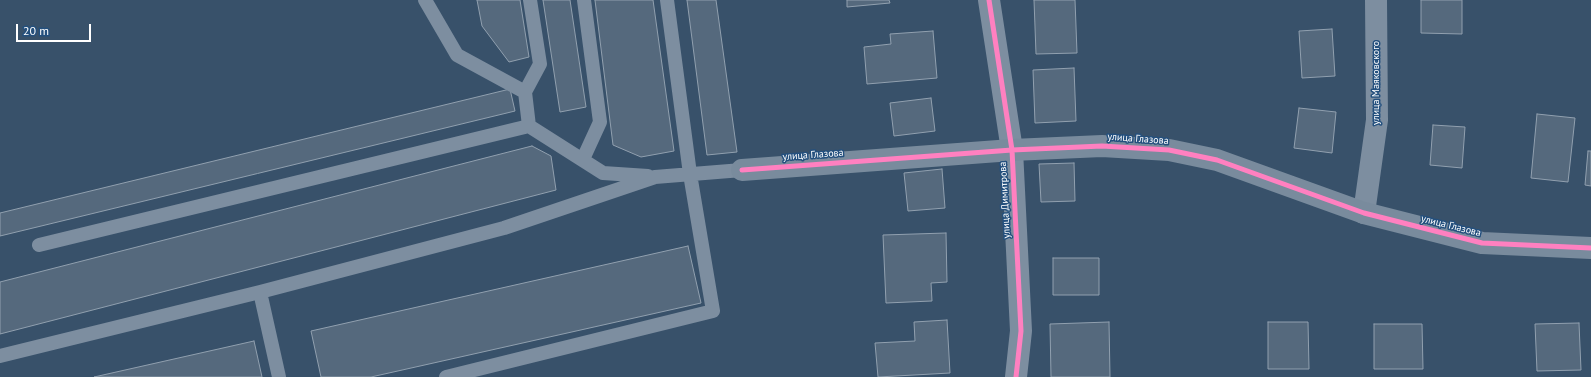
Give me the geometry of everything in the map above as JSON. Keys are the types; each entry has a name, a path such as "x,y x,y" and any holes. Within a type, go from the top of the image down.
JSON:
{"street":[{"name":"улица Димитрова","path":"989,0 1012,150 1021,331 1016,377"},
{"name":"улица Маяковского","path":"1364,213 1377,120 1376,0"},
{"name":"улица Глазова","path":"742,170 1012,150 1102,146 1169,150 1217,160 1364,213 1482,243 1591,248"}],"lane":[{"path":"426,0 457,55 525,92"},
{"path":"530,0 540,64 525,92 530,126"},
{"path":"583,159 600,122 584,0"},
{"path":"446,377 713,311 690,174 667,0"},
{"path":"39,245 530,126 603,173 655,176 742,170"},
{"path":"0,356 260,292 504,228 655,176"},
{"path":"260,292 278,377"}],"building":[{"path":"477,0 520,0 529,57 509,62 482,26"},
{"path":"543,0 570,0 586,107 560,112"},
{"path":"595,0 653,0 674,151 641,157 613,145"},
{"path":"687,0 716,0 737,152 707,155"},
{"path":"847,0 889,0 890,3 847,7"},
{"path":"1034,0 1075,0 1077,53 1036,54"},
{"path":"1421,0 1462,0 1462,34 1421,33"},
{"path":"1332,29 1335,76 1302,78 1299,31"},
{"path":"933,31 937,78 867,84 864,47 891,44 890,34"},
{"path":"1074,68 1076,121 1035,123 1033,70"},
{"path":"510,89 515,111 0,236 0,213"},
{"path":"931,98 935,131 894,136 890,103"},
{"path":"1299,108 1336,112 1332,153 1294,148"},
{"path":"1537,114 1575,118 1568,182 1531,178"},
{"path":"1433,125 1465,127 1462,168 1430,165"},
{"path":"532,146 551,156 556,190 0,334 0,282"},
{"path":"1588,151 1591,151 1591,186 1585,185"},
{"path":"1074,163 1075,201 1041,202 1039,164"},
{"path":"942,169 945,208 908,211 904,173"},
{"path":"946,233 947,282 931,283 932,301 886,303 883,235"},
{"path":"688,246 701,303 371,377 321,377 311,331"},
{"path":"1053,258 1099,258 1099,295 1053,295"},
{"path":"947,320 950,373 878,377 875,343 915,341 914,322"},
{"path":"1109,322 1110,377 1051,377 1050,324"},
{"path":"1268,322 1308,322 1309,369 1268,369"},
{"path":"1579,323 1581,370 1537,371 1535,324"},
{"path":"1374,324 1422,324 1423,369 1374,369"},
{"path":"254,341 262,377 94,377"}],"cycle path":[{"path":"989,0 1012,150 1021,331 1016,377"},
{"path":"742,170 1012,150 1102,146 1169,150 1217,160 1364,213 1482,243 1591,248"}]}
